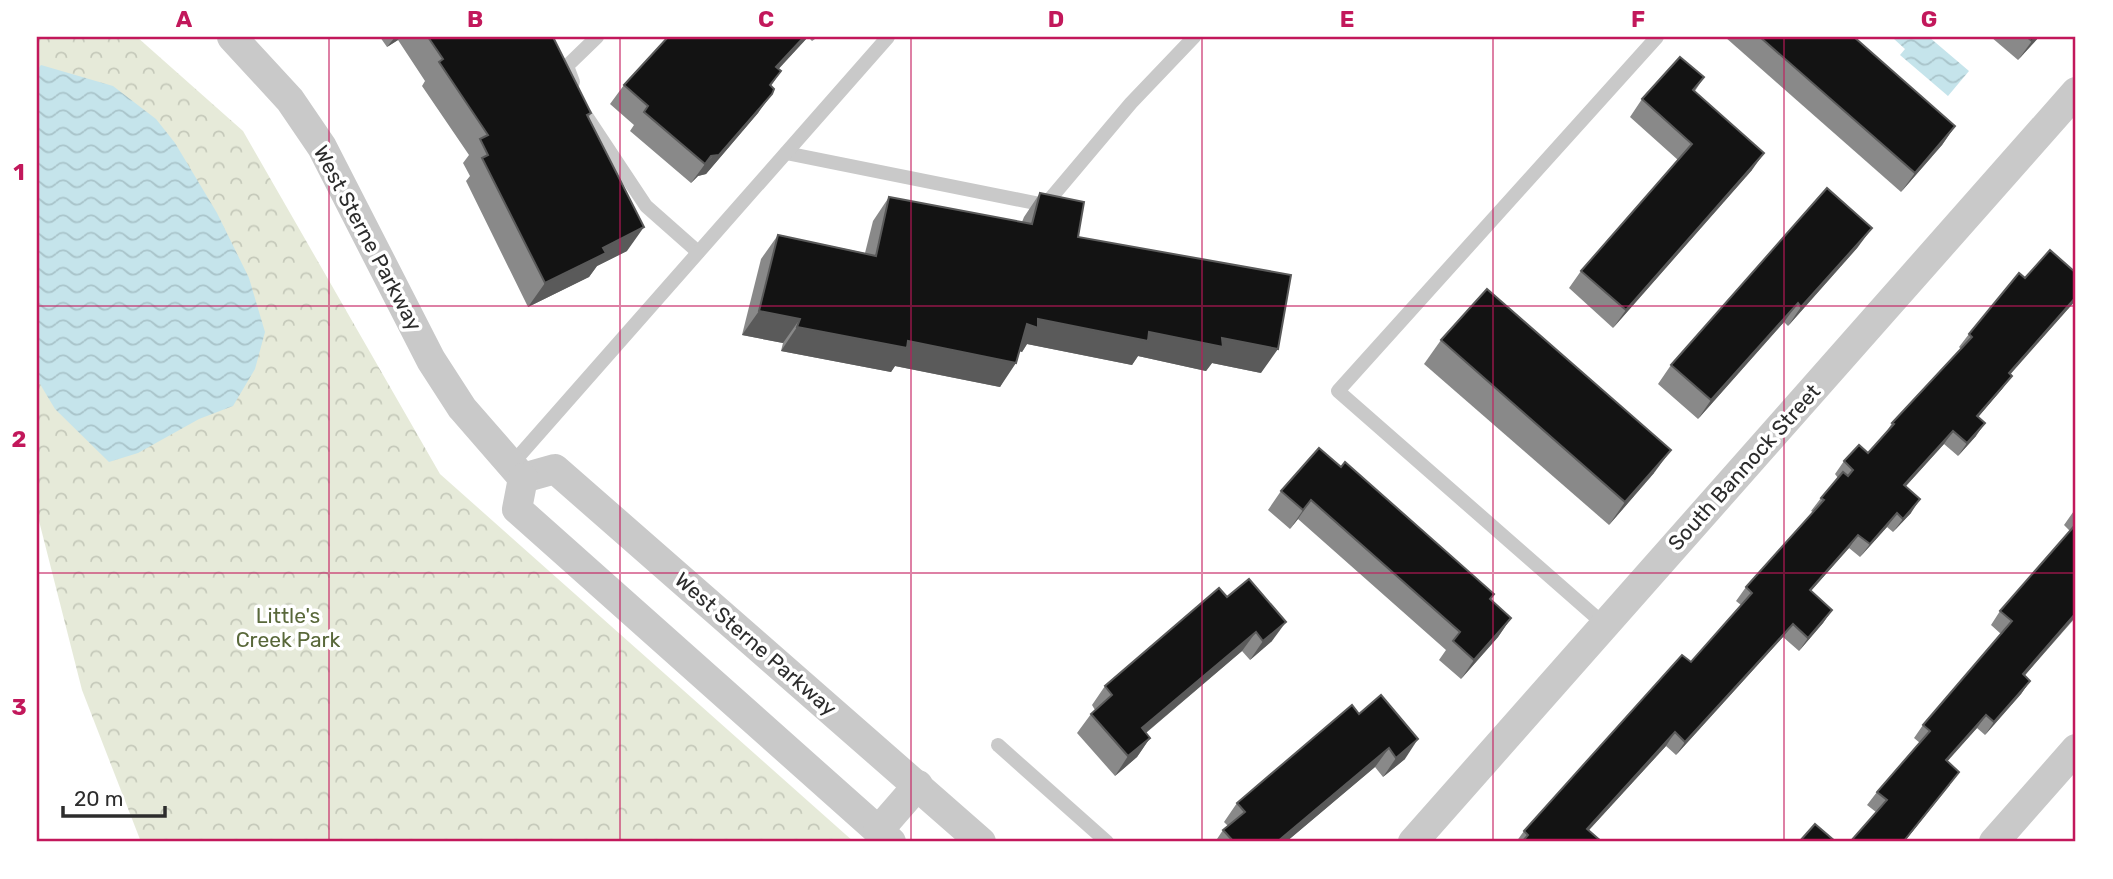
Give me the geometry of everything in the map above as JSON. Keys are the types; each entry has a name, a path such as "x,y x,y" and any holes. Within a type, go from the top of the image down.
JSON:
{"street":[{"name":"West Sterne Parkway","path":"232,37 290,100 322,146 432,360 462,408 517,471 555,470 981,842"},
{"name":"South Bannock Street","path":"1413,842 2076,92"},
{"path":"517,471 517,509 885,836 918,785"},
{"path":"1994,842 2076,749"}],"lane":[{"path":"597,37 565,61 586,117 646,206 698,252"},
{"path":"517,471 698,252 888,37"},
{"path":"786,153 1045,205 1131,103 1194,37"},
{"path":"1605,625 1338,391 1657,37"},
{"path":"998,745 1107,842"}],"green space":[{"name":"Little's Creek Park","path":"37,37 137,37 243,131 440,474 854,842 141,842 82,690 37,513"}],"water":[{"path":"1929,37 1969,71 1948,96 1900,55 1905,49 1894,39"},
{"path":"41,65 113,86 156,119 175,143 217,213 249,278 265,332 255,369 233,406 199,419 138,453 109,462 55,409 37,379 37,70"}],"building":[{"path":"428,37 553,37 591,113 587,115 644,227 603,248 606,253 545,283 482,158 488,155 480,139 488,135 439,62 443,59"},
{"path":"668,37 804,37 776,67 781,71 770,85 774,89 772,94 719,155 711,156 705,164 644,112 648,106 624,85"},
{"path":"1760,37 1854,37 1955,126 1915,173"},
{"path":"1680,57 1704,77 1693,90 1764,153 1626,310 1581,271 1692,144 1642,99"},
{"path":"1827,188 1872,228 1801,307 1798,303 1711,400 1671,365"},
{"path":"1040,193 1084,202 1078,237 1291,275 1278,349 1222,338 1223,347 1149,332 1148,341 1038,319 1038,328 1027,324 1016,363 908,341 907,348 797,327 800,319 759,311 778,235 876,256 889,197 1032,224"},
{"path":"2050,250 2076,273 2076,297 2009,373 2012,376 1977,416 1985,423 1967,443 1953,431 1904,485 1920,499 1903,519 1897,513 1870,544 1858,535 1810,590 1832,610 1808,638 1793,624 1685,742 1675,732 1587,829 1602,842 1522,842 1528,835 1524,831 1682,655 1691,662 1752,593 1746,587 1824,500 1821,498 1843,472 1848,476 1853,470 1844,461 1859,445 1868,453 1894,424 1892,423 1972,337 1969,334 2019,273 2025,278"},
{"path":"1487,289 1671,450 1625,502 1441,340"},
{"path":"1319,448 1341,467 1345,462 1494,594 1490,599 1511,618 1474,660 1453,641 1460,632 1311,500 1303,510 1281,491"},
{"path":"2076,524 2076,613 2023,674 2030,681 1994,722 1986,715 1946,760 1959,772 1903,842 1850,842 1887,800 1877,792 1930,731 1923,725 2012,621 2000,611"},
{"path":"1249,579 1286,622 1263,641 1256,632 1142,728 1150,738 1128,756 1091,714 1112,695 1105,686 1219,588 1227,597"},
{"path":"1381,695 1418,739 1396,758 1389,748 1277,842 1234,842 1223,830 1245,812 1237,803 1352,705 1359,714"},
{"path":"1815,824 1836,842 1799,842"}]}
